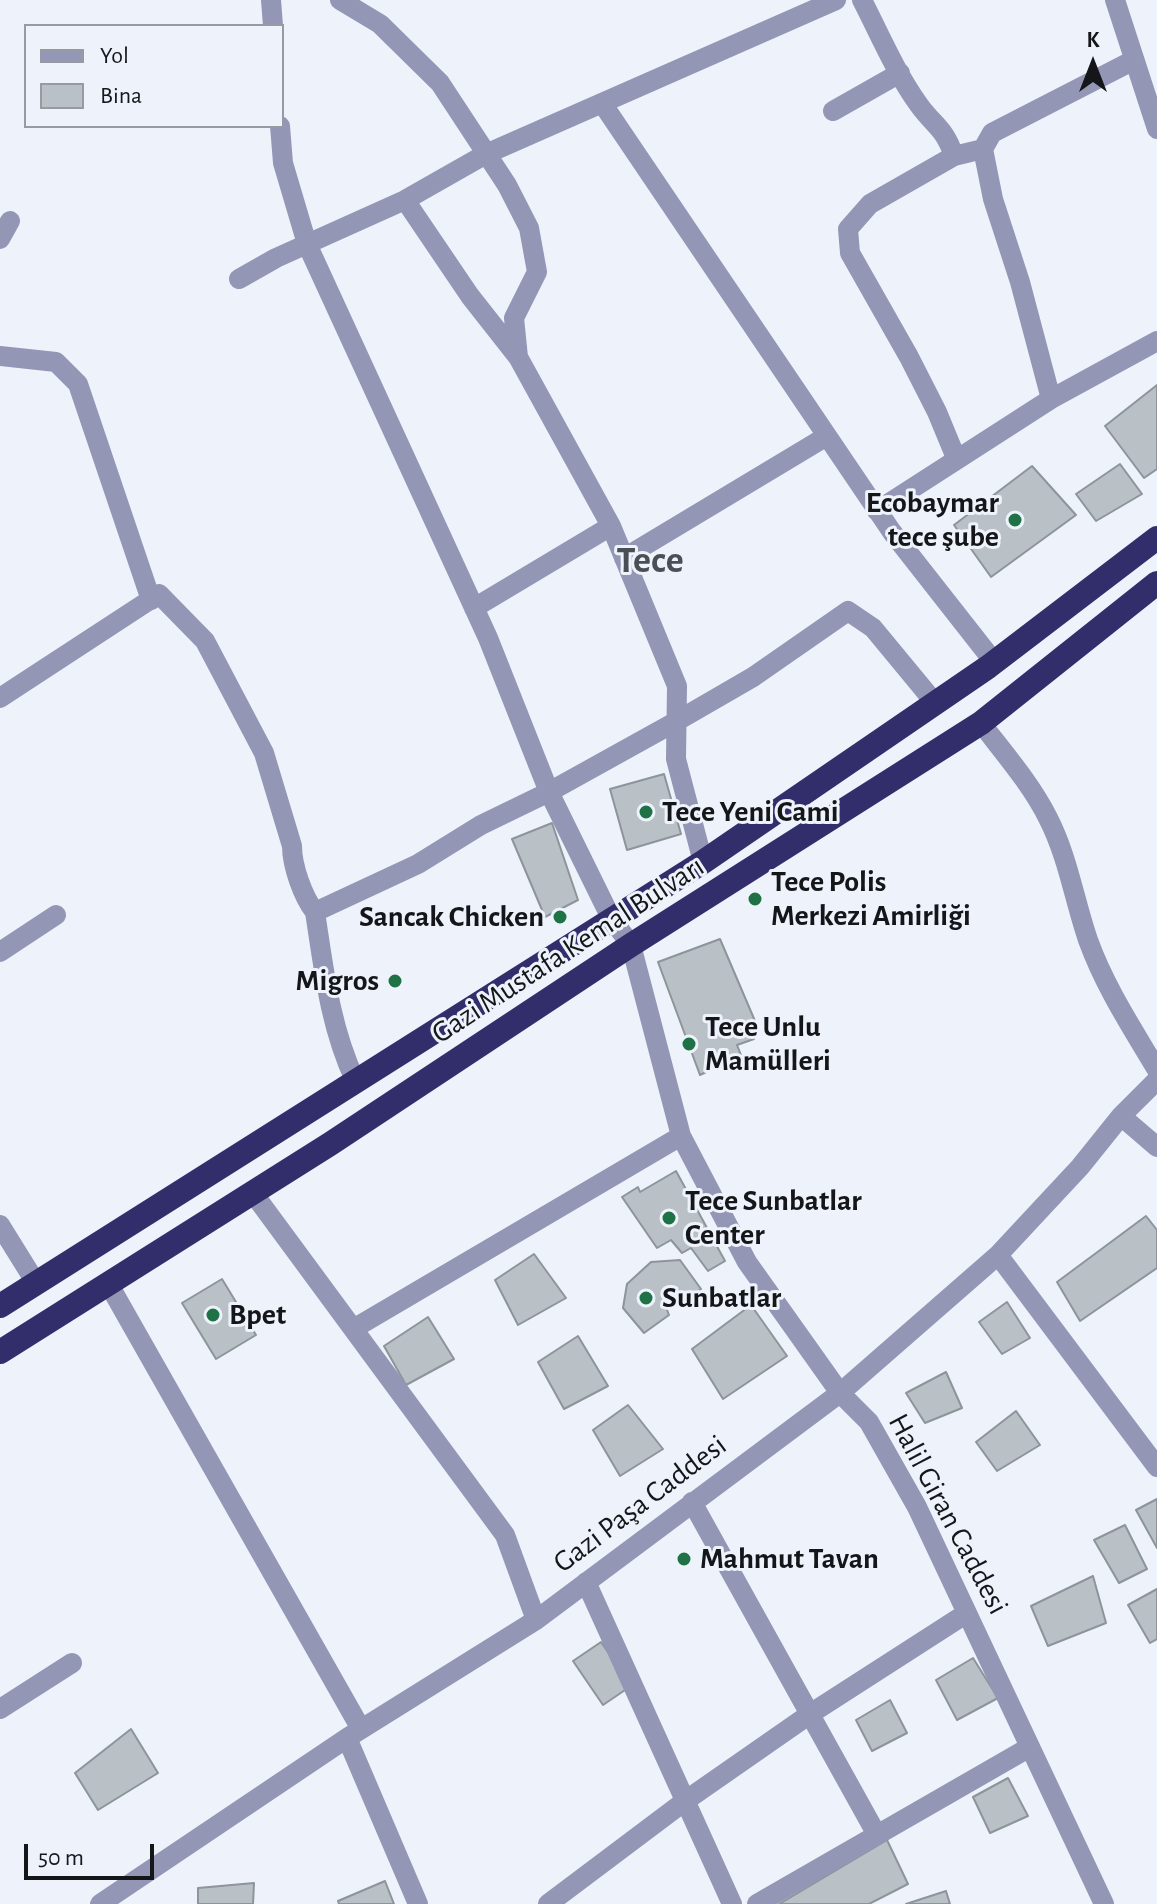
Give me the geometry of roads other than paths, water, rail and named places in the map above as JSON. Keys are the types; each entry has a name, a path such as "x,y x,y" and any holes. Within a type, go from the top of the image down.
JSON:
{"highway":[{"name":"Gazi Mustafa Kemal Bulvarı","path":"0,1306 703,862 994,662 1157,538"},
{"name":"Gazi Mustafa Kemal Bulvarı","path":"0,1352 253,1193 631,945 981,723 1157,583"}],"street":[{"path":"271,0 273,24"},
{"path":"340,0 380,24 440,83 507,185 529,228 537,272 514,318 518,357"},
{"path":"239,279 276,258 405,200 486,154 836,0"},
{"path":"862,0 920,107 947,135 954,156"},
{"path":"1115,0 1157,129"},
{"path":"1051,399 1020,282 993,199 983,149 992,133 1134,60"},
{"path":"833,111 900,73"},
{"path":"602,103 877,511 994,662"},
{"path":"280,128 283,163 307,244 474,608 549,792 611,918 631,945"},
{"path":"956,458 909,357 850,253 848,229 870,204 954,156 983,149"},
{"path":"405,200 470,296 518,357 611,526 677,686 676,759 703,862"},
{"path":"877,511 1051,399 1157,341"},
{"path":"0,356 56,362 78,384 151,600"},
{"path":"624,558 827,436"},
{"path":"474,608 611,526"},
{"path":"0,698 159,594 205,641 264,753 292,846 292,856 309,904 315,912 330,1011 343,1054 355,1080"},
{"path":"315,912 418,864 481,825 549,792 677,721 753,677 848,611 873,628 935,703"},
{"path":"981,723 1048,816 1068,865 1088,938 1105,983 1157,1070"},
{"path":"0,952 56,915"},
{"name":"Halil Giran Caddesi","path":"631,945 681,1136 747,1262 840,1393 869,1422 917,1507 1104,1904"},
{"name":"Gazi Paşa Caddesi","path":"105,1903 354,1734 536,1620 840,1393 998,1255 1080,1167 1121,1116 1157,1080"},
{"path":"1121,1116 1157,1147"},
{"path":"353,1329 681,1136"},
{"path":"253,1193 505,1535 536,1620"},
{"path":"0,1225 36,1283"},
{"path":"998,1255 1157,1467"},
{"path":"108,1283 354,1734 418,1904"},
{"path":"692,1502 877,1835"},
{"path":"586,1582 732,1904"},
{"path":"548,1904 685,1801 810,1714 967,1613"},
{"path":"0,1709 72,1663"},
{"path":"757,1904 1030,1747"}],"place":[{"name":"Ecobaymar tece şube","path":"1015,520"},
{"name":"Tece Yeni Cami","path":"646,812"},
{"name":"Tece Polis Merkezi Amirliği","path":"755,899"},
{"name":"Sancak Chicken","path":"560,917"},
{"name":"Migros","path":"395,981"},
{"name":"Tece Unlu Mamülleri","path":"689,1044"},
{"name":"Tece Sunbatlar Center","path":"669,1218"},
{"name":"Sunbatlar","path":"646,1298"},
{"name":"Bpet","path":"213,1315"},
{"name":"Mahmut Tavan","path":"684,1559"}],"district":[{"name":"Tece","path":"650,561"}]}
